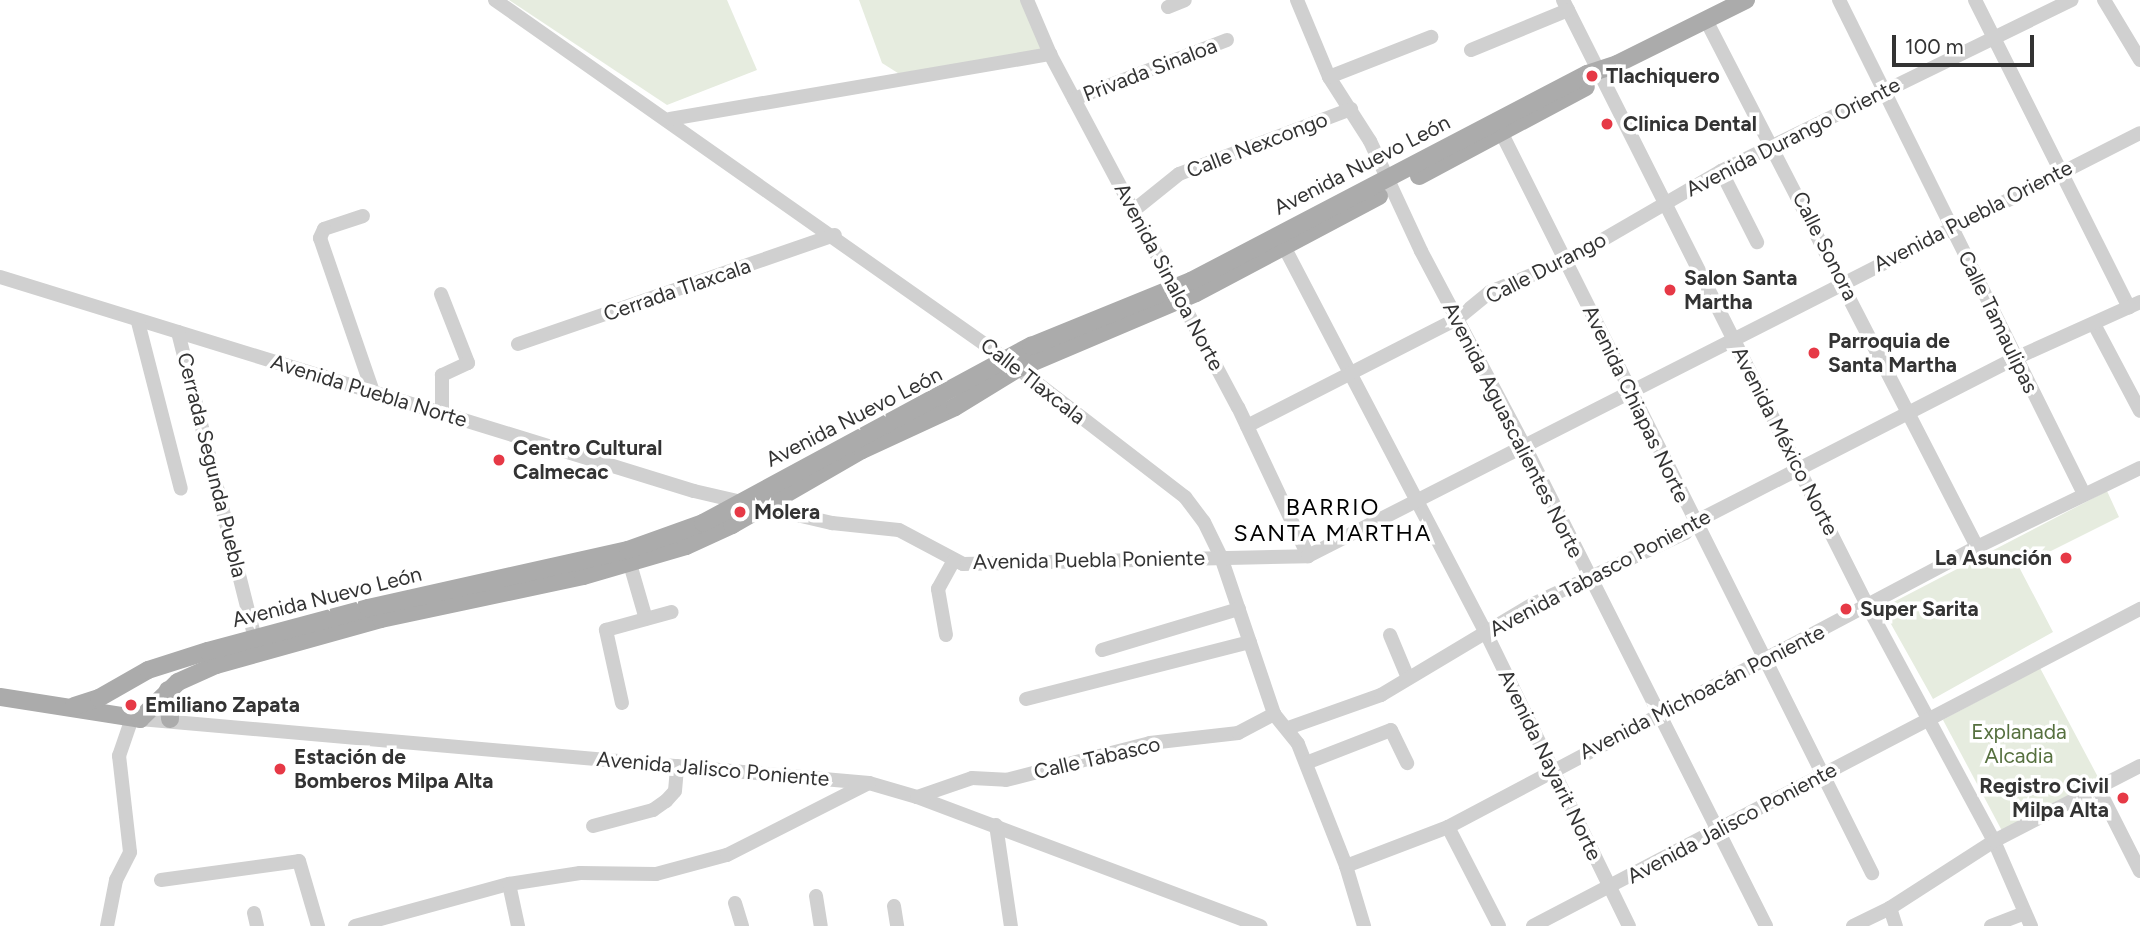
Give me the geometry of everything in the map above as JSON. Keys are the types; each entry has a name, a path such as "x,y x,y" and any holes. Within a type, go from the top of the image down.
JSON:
{"main road":[{"name":"Avenida Nuevo León","path":"74,706 166,664 255,638 628,550 703,523 1012,364 1178,294 1746,0"},
{"name":"Avenida Nuevo León","path":"131,718 195,672 339,630 630,564 710,536 820,472 954,407 1012,364"},
{"path":"128,681 118,697 131,718"},
{"path":"168,690 170,719"},
{"path":"0,697 74,706 131,718"}],"street":[{"name":"Calle Tlaxcala","path":"495,0 835,235 1012,364 1185,497 1204,522 1221,557 1274,714 1287,728 1306,763 1346,866 1364,926"},
{"name":"Avenida Sinaloa Norte","path":"1027,0 1073,99 1247,426 1308,556"},
{"path":"1168,7 1185,0"},
{"name":"Avenida Aguascalientes Norte","path":"1297,0 1329,76 1351,109 1390,184 1526,449 1589,581 1661,714 1766,926"},
{"name":"Calle Tamaulipas","path":"1839,0 2084,494"},
{"path":"1975,0 2134,305"},
{"name":"Avenida Durango Oriente","path":"1667,204 1721,171 1884,91 1997,40 2072,0"},
{"path":"2104,0 2140,60"},
{"path":"1471,50 1566,5"},
{"name":"Avenida México Norte","path":"1566,5 1607,70 1667,204 1734,341 1868,607 1932,721 1994,841 2028,920"},
{"name":"Calle Sonora","path":"1707,22 1775,146 1977,547"},
{"path":"1329,76 1431,37"},
{"name":"Privada Sinaloa","path":"1073,99 1227,40"},
{"path":"670,119 1050,54"},
{"name":"Calle Nexcongo","path":"1133,211 1180,174 1351,109"},
{"name":"Avenida Chiapas Norte","path":"1500,128 1630,395 1872,873"},
{"name":"Avenida Puebla Oriente","path":"1734,341 2062,169 2140,133"},
{"path":"1721,171 1757,242"},
{"name":"Calle Durango","path":"1247,426 1457,319 1490,292 1566,261 1667,204"},
{"path":"363,216 324,229 320,238 373,392"},
{"name":"Cerrada Tlaxcala","path":"519,344 835,235"},
{"name":"Avenida Nayarit Norte","path":"1280,239 1486,633 1629,926"},
{"name":"Avenida Puebla Norte","path":"0,277 138,322 739,503"},
{"path":"441,294 468,363 442,375 442,414"},
{"name":"Avenida Tabasco Poniente","path":"1287,728 1354,706 1408,678 1532,604 1589,581 1685,533 1695,523 2016,358 2095,326 2134,305"},
{"path":"138,322 181,489"},
{"path":"2095,326 2140,411"},
{"name":"Cerrada Segunda Puebla","path":"178,332 255,638"},
{"name":"Avenida Puebla Poniente","path":"739,503 760,509 899,530 954,560 971,565 1308,556 1526,449 1734,341"},
{"name":"Avenida Michoacán Poniente","path":"1346,866 1448,827 1553,769 1868,607 1977,547 2140,468"},
{"path":"946,635 938,589 954,560"},
{"path":"630,564 646,619"},
{"name":"Avenida Jalisco Poniente","path":"1532,926 1823,774 1932,721 2140,608"},
{"path":"1102,650 1239,609"},
{"path":"622,704 606,630 672,612"},
{"path":"1390,635 1408,678"},
{"path":"1026,699 1250,642"},
{"name":"Calle Tabasco","path":"918,797 972,778 1006,780 1150,743 1238,733 1274,714"},
{"path":"107,926 116,880 130,852 119,757 131,718"},
{"name":"Avenida Jalisco Poniente","path":"131,718 170,719 869,783 996,825 1261,926"},
{"path":"1306,763 1391,730 1407,763"},
{"path":"593,826 653,810 666,801 675,790 677,766"},
{"path":"1853,926 1882,916 1994,841 2140,766"},
{"path":"355,926 509,884 580,873 656,874 727,855 869,783"},
{"path":"2098,788 2140,871"},
{"path":"996,825 1010,926"},
{"path":"1448,827 1499,926"},
{"path":"161,880 299,861 318,926"},
{"path":"509,884 517,926"},
{"path":"816,896 821,926"},
{"path":"735,903 742,926"},
{"path":"894,906 897,926"},
{"path":"1882,916 1896,926"},
{"path":"1991,926 2028,920"}],"green space":[{"path":"509,0 727,0 757,70 667,105"},
{"path":"859,0 1023,0 1043,50 901,75 882,63"},
{"path":"2107,491 2119,517 2019,567 2053,632 1933,699 1882,608"},
{"name":"Explanada Alcadia","path":"2040,668 2100,780 2002,832 1943,720"}],"place":[{"name":"Tlachiquero","path":"1592,76"},
{"name":"Clinica Dental","path":"1607,124"},
{"name":"Salon Santa Martha","path":"1670,290"},
{"name":"Parroquia de Santa Martha","path":"1814,353"},
{"name":"Centro Cultural Calmecac","path":"499,460"},
{"name":"Molera","path":"740,512"},
{"name":"La Asunción","path":"2066,558"},
{"name":"Super Sarita","path":"1846,609"},
{"name":"Emiliano Zapata","path":"131,705"},
{"name":"Estación de Bomberos Milpa Alta","path":"280,769"},
{"name":"Registro Civil Milpa Alta","path":"2123,798"}],"district":[{"name":"BARRIO SANTA MARTHA","path":"1333,520"}]}
